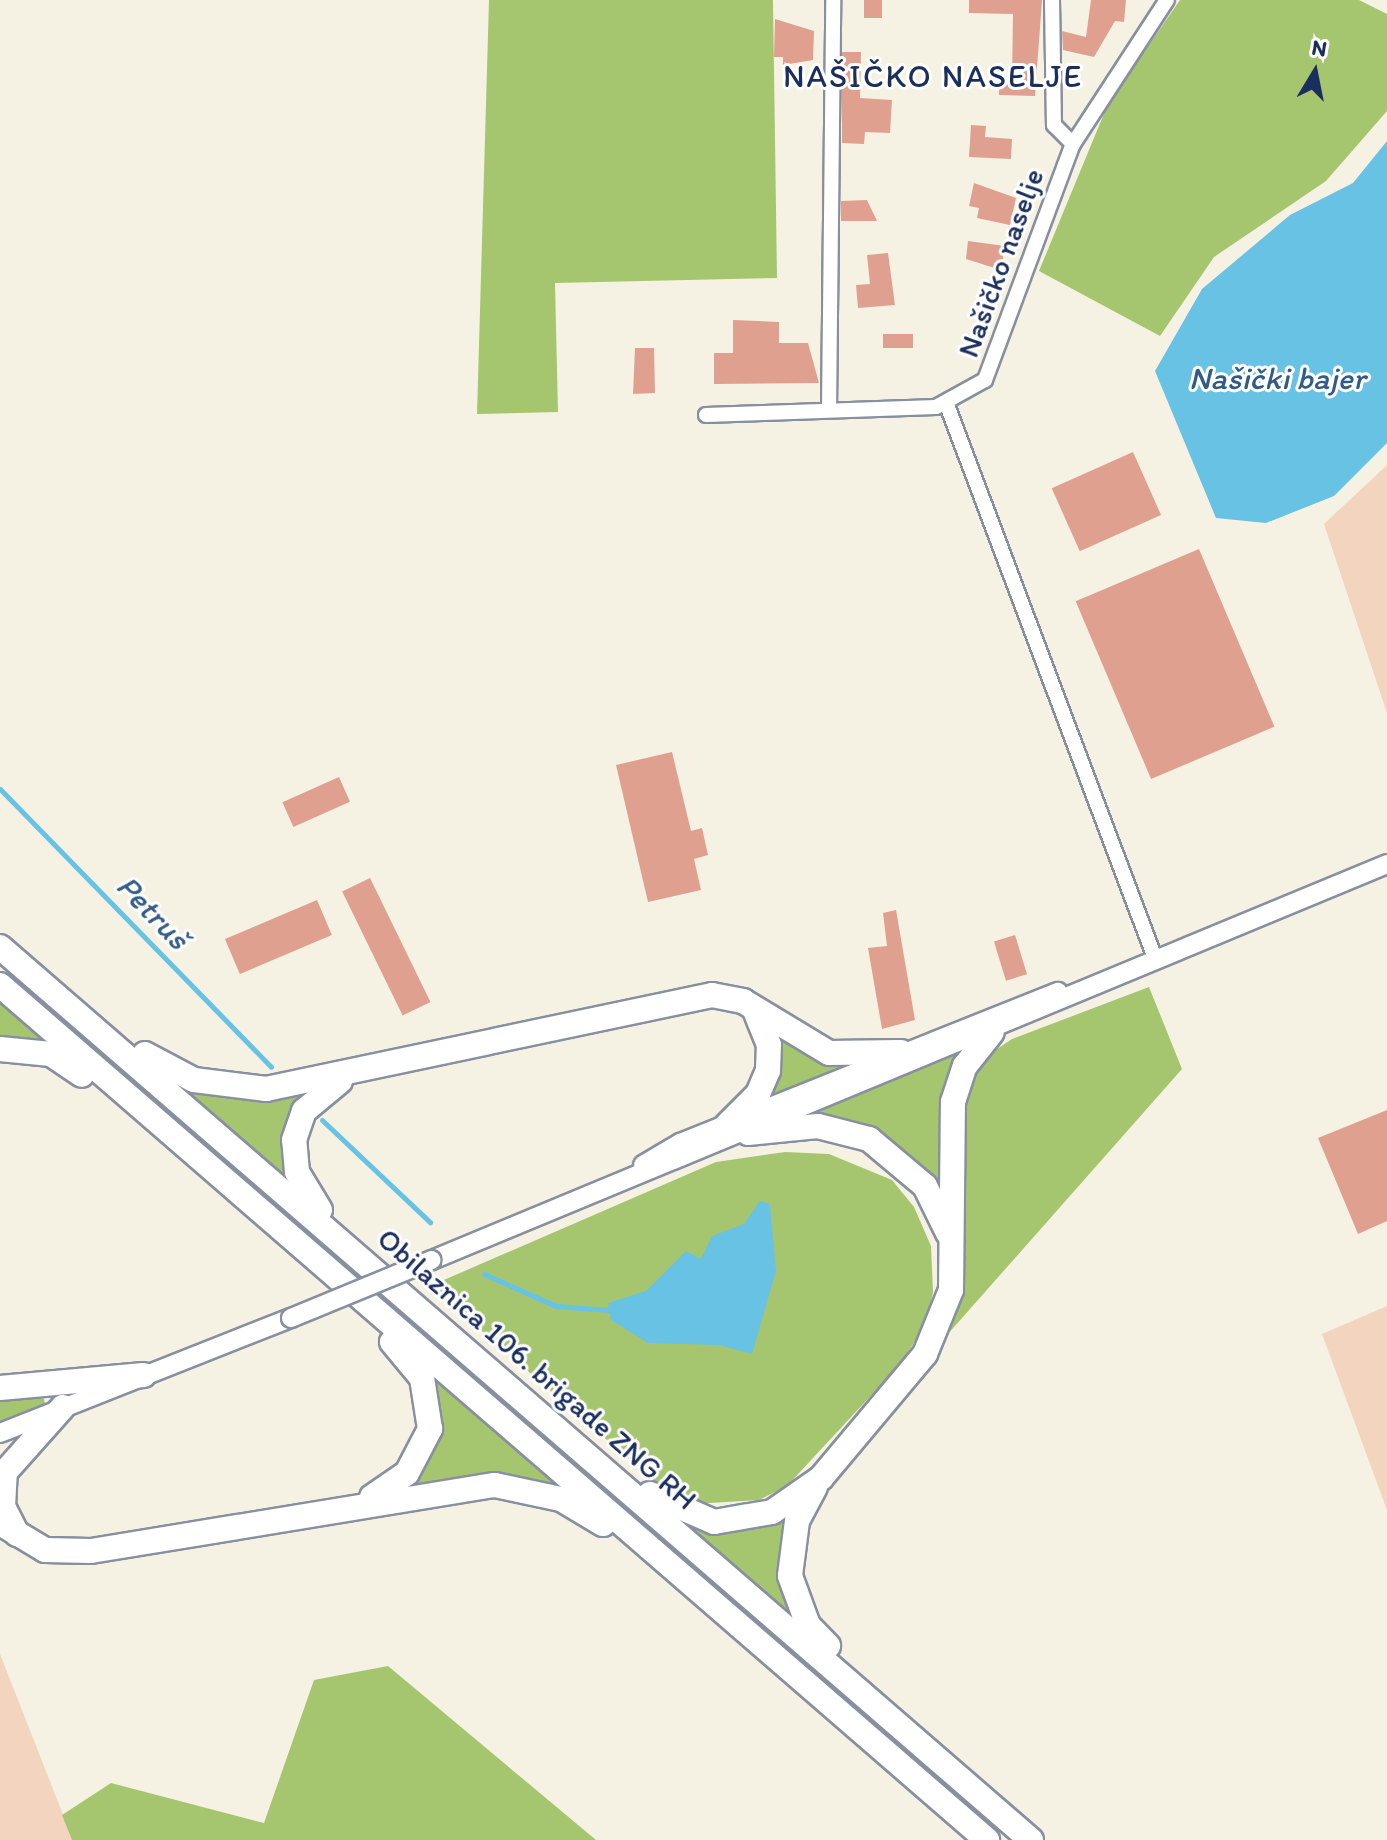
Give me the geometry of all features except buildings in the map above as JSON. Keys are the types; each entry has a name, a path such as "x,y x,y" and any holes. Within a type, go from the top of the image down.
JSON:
{"highway":[{"name":"Obilaznica 106. brigade ZNG RH","path":"0,947 1031,1840"},
{"name":"Obilaznica 106. brigade ZNG RH","path":"0,985 987,1840"},
{"path":"107,1037 216,1085 266,1089 347,1077 698,996 726,997 755,1010 818,1050 901,1052"},
{"path":"738,1129 768,1071 769,1045 755,1010"},
{"path":"852,1685 808,1625 790,1576 797,1521 821,1478 940,1329 951,1290 953,1102 965,1066 992,1032"},
{"path":"0,1049 51,1054 137,1104"},
{"path":"347,1077 304,1111 294,1157 311,1200 348,1247"},
{"path":"738,1129 818,1126 869,1139 925,1186 951,1241"},
{"path":"366,1501 419,1458 431,1412 422,1378 370,1306"},
{"path":"0,1388 143,1375"},
{"path":"20,1540 3,1507 5,1472 63,1407"},
{"path":"618,1481 694,1518 735,1522 772,1512 821,1478"},
{"path":"0,1523 20,1540 45,1550 91,1551 366,1501 515,1487 561,1499 652,1550"}],"main road":[{"path":"0,1433 432,1260 738,1129 992,1032 1073,990 1387,864"},
{"path":"738,1129 901,1052 1030,999 1073,990"}],"street":[{"path":"829,410 833,0"},
{"name":"Našičko naselje","path":"1052,0 1054,125 1073,144"},
{"name":"Našičko naselje","path":"947,405 993,369 1073,144 1167,0"},
{"path":"706,415 947,405 1155,958"}],"shaded area":[{"path":"1387,465 1387,713 1324,524"},
{"path":"1387,1306 1387,1510 1322,1334"},
{"path":"0,1654 73,1840 0,1840"}],"green space":[{"path":"489,0 773,0 777,278 555,283 558,412 477,414"},
{"path":"1180,0 1359,0 1387,14 1387,111 1326,181 1214,257 1160,336 1039,271 1108,104"},
{"path":"1149,987 1182,1069 947,1335 964,1256 966,1090 991,1053 1012,1039"},
{"path":"0,997 54,1048 0,1039"},
{"path":"778,1032 829,1060 853,1065 762,1106"},
{"path":"961,1051 950,1079 947,1201 929,1178 810,1115"},
{"path":"165,1079 303,1089 283,1141 291,1183"},
{"path":"785,1152 829,1154 892,1180 914,1207 931,1246 933,1292 927,1320 903,1361 787,1486 759,1500 693,1504 661,1487 430,1286 716,1162"},
{"path":"426,1365 574,1493 489,1476 406,1492 437,1429"},
{"path":"0,1397 44,1399 46,1408 0,1425"},
{"path":"792,1515 781,1576 795,1621 677,1521 731,1532"},
{"path":"388,1666 596,1840 72,1840 62,1815 111,1783 264,1823 314,1680"}],"water":[{"name":"Našički bajer","path":"1387,141 1387,443 1334,496 1266,523 1216,518 1155,371 1202,289 1290,215 1353,183"},
{"path":"760,1201 770,1204 776,1271 752,1354 719,1345 648,1343 611,1320 608,1303 646,1291 686,1251 701,1259 712,1236 744,1224"}],"waterway":[{"name":"Petruš","path":"0,789 271,1067"},
{"name":"Petruš","path":"322,1120 430,1222"},
{"name":"Petruš","path":"484,1274 556,1306 610,1310"}],"district":[{"name":"NAŠIČKO NASELJE","path":"933,76"}]}
